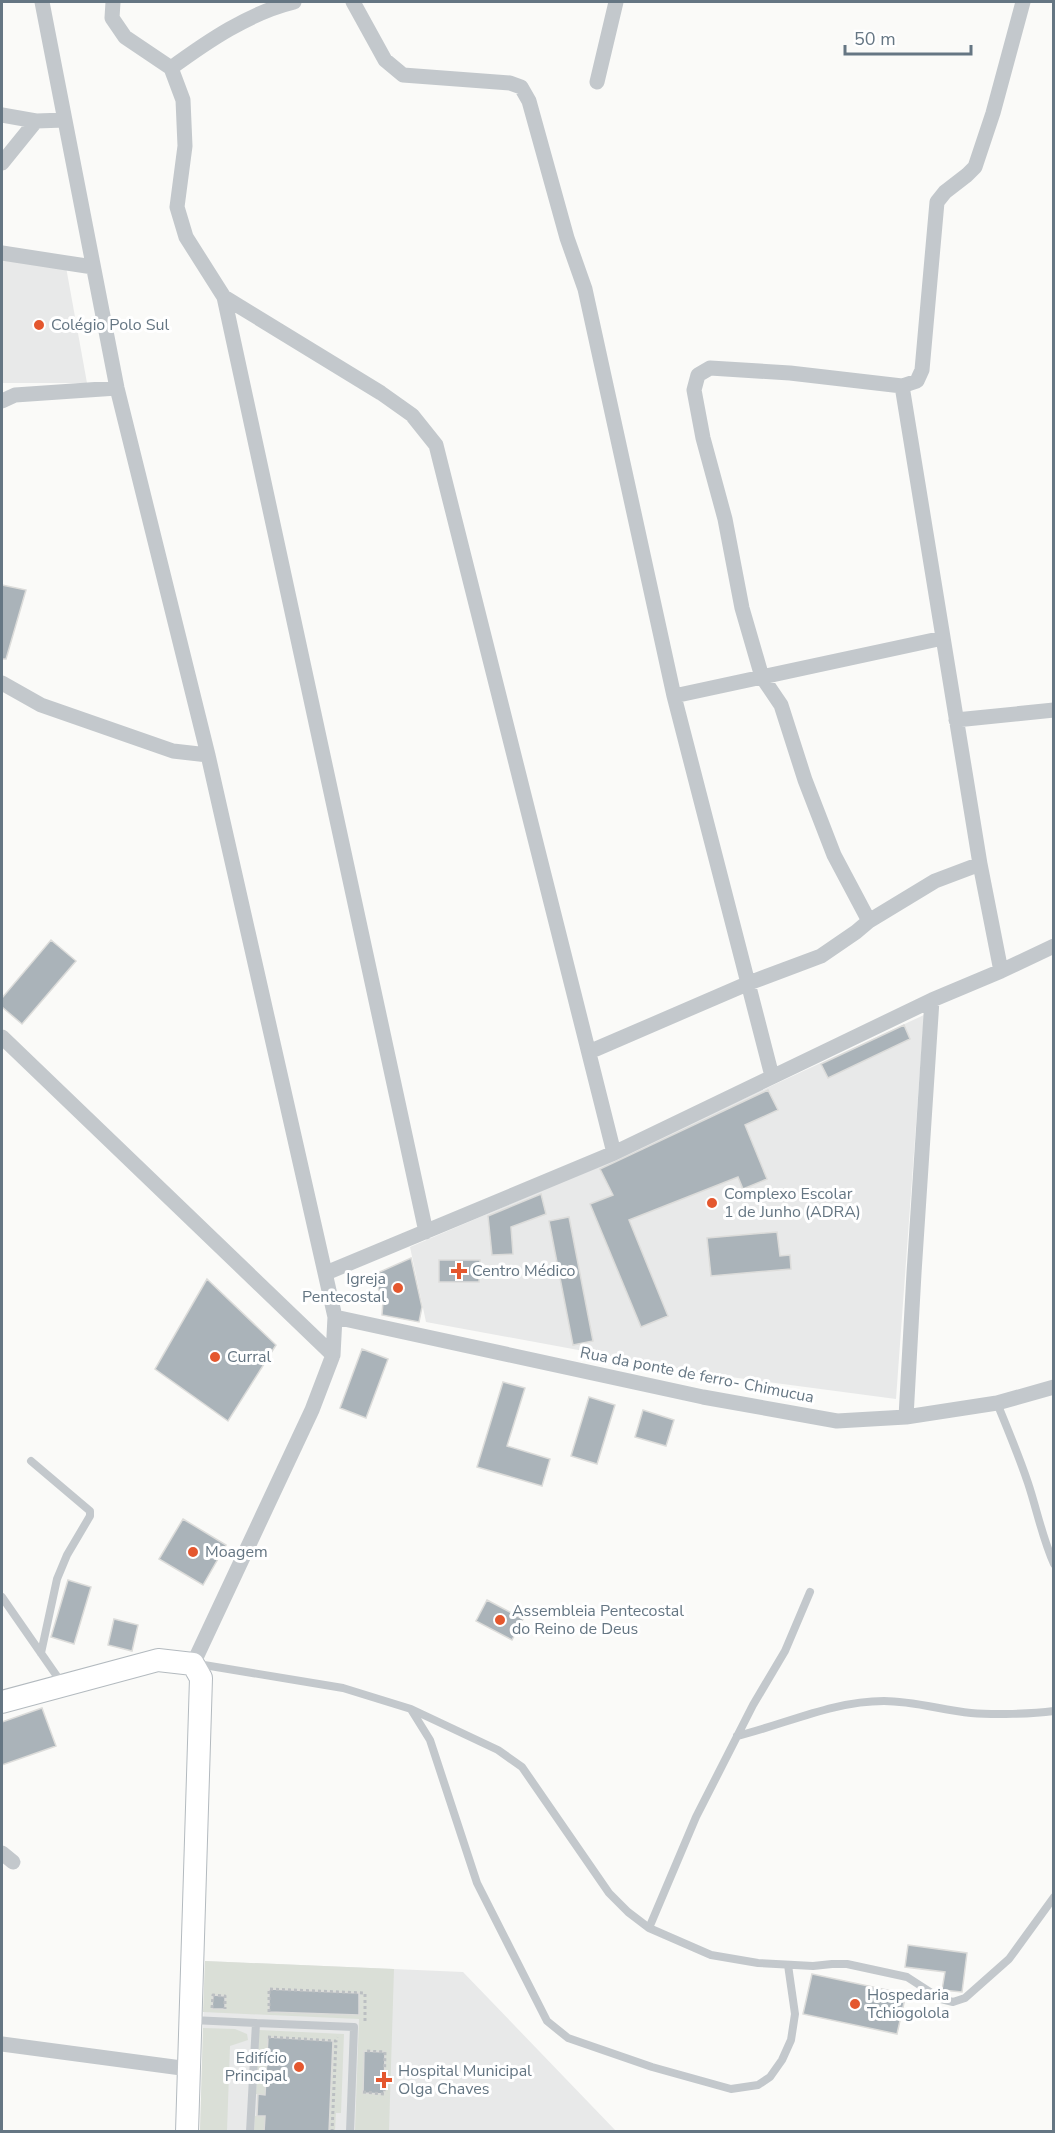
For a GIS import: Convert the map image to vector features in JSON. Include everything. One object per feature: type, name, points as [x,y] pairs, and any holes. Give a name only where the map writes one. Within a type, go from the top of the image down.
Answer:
[{"type":"main road","points":[[2,1702],[158,1660],[193,1664],[201,1678],[187,2132]]},
{"type":"street","points":[[42,2],[117,387],[208,755],[335,1317],[333,1355],[312,1410],[193,1664]]},
{"type":"street","points":[[113,2],[112,18],[125,37],[171,68],[183,100],[185,146],[177,207],[186,237],[224,297],[426,1232]]},
{"type":"street","points":[[171,68],[212,39],[272,7],[294,2]]},
{"type":"street","points":[[353,2],[385,60],[403,75],[510,83],[521,87],[529,101],[567,238],[585,290],[674,696],[772,1076]]},
{"type":"street","points":[[597,82],[616,2]]},
{"type":"street","points":[[869,921],[834,855],[805,780],[781,705],[762,676],[742,608],[725,519],[703,438],[694,390],[698,375],[710,368],[790,373],[902,386],[917,381],[922,370],[937,202],[945,192],[975,167],[993,113],[1023,2]]},
{"type":"street","points":[[2,115],[36,121],[65,120]]},
{"type":"street","points":[[2,163],[36,121]]},
{"type":"street","points":[[2,253],[93,267]]},
{"type":"street","points":[[224,297],[404,409],[436,445],[614,1153]]},
{"type":"street","points":[[902,386],[980,864],[1001,971]]},
{"type":"street","points":[[2,400],[15,396],[117,387]]},
{"type":"street","points":[[674,696],[943,638]]},
{"type":"street","points":[[2,683],[41,705],[172,751],[208,755]]},
{"type":"street","points":[[956,720],[1053,710]]},
{"type":"street","points":[[589,1052],[749,983],[821,956],[869,921],[935,881],[980,864]]},
{"type":"street","points":[[326,1273],[614,1153],[932,1000],[1053,946]]},
{"type":"street","points":[[906,1417],[932,1000]]},
{"type":"street","points":[[2,1037],[333,1355]]},
{"type":"street","name":"Rua da ponte de ferro- Chimucua","points":[[335,1317],[703,1396],[837,1421],[906,1417],[997,1403],[1053,1387]]},
{"type":"street","points":[[2,2044],[189,2069]]},
{"type":"lane","points":[[997,1403],[1022,1465],[1053,1564]]},
{"type":"lane","points":[[31,1461],[90,1511],[90,1516],[67,1555],[57,1580],[41,1653]]},
{"type":"lane","points":[[650,1928],[696,1817],[753,1705],[785,1651],[810,1592]]},
{"type":"lane","points":[[2,1597],[63,1685]]},
{"type":"lane","points":[[193,1664],[343,1688],[411,1709],[498,1750],[522,1767],[609,1893],[628,1912],[650,1928],[711,1955],[788,1965],[847,1964],[907,1977],[941,1999],[953,2002],[965,1998],[1010,1959],[1053,1897]]},
{"type":"lane","points":[[737,1736],[850,1703],[887,1701],[971,1713],[1053,1711]]},
{"type":"lane","points":[[411,1709],[430,1740],[477,1883],[547,2021],[568,2038],[652,2067],[731,2089],[758,2085],[770,2077],[782,2060],[791,2040],[795,2014],[788,1965]]},
{"type":"lane","points":[[191,2016],[255,2023],[354,2027],[350,2132]]},
{"type":"lane","points":[[250,2132],[255,2023]]},
{"type":"path","points":[[191,2016],[212,2013],[213,1995],[225,1996],[224,2013]]},
{"type":"path","points":[[332,2132],[336,2041]]},
{"type":"shaded area","name":"Colégio Polo Sul","points":[[2,256],[66,267],[87,383],[2,383]]},
{"type":"shaded area","name":"Complexo Escolar 1 de Junho (ADRA)","points":[[924,1015],[896,1399],[708,1374],[426,1322],[410,1247],[599,1166]]},
{"type":"shaded area","name":"Hospital Municipal Olga Chaves","points":[[205,1961],[463,1972],[616,2131],[200,2132]]},
{"type":"shaded area","points":[[205,1961],[394,1969],[389,2131],[355,2131],[359,2019],[203,2012]],"holes":[[[269,1990],[359,1993],[359,2015],[269,2012]],[[213,1995],[225,1996],[225,2009],[212,2009]]]},
{"type":"shaded area","points":[[203,2028],[235,2029],[247,2034],[248,2040],[230,2046],[227,2131],[200,2131]]},
{"type":"shaded area","points":[[259,2030],[344,2034],[341,2113],[336,2113],[335,2131],[329,2131],[332,2041],[268,2038],[265,2095],[256,2094]]},
{"type":"shaded area","points":[[255,2116],[265,2116],[264,2131],[254,2132]]},
{"type":"building","points":[[2,585],[26,590],[6,659],[2,659]]},
{"type":"building","points":[[51,940],[76,961],[22,1024],[2,1007],[2,998]]},
{"type":"building","points":[[904,1025],[910,1039],[828,1078],[821,1064]]},
{"type":"building","points":[[768,1090],[778,1110],[745,1125],[767,1179],[743,1189],[738,1177],[629,1220],[668,1316],[641,1327],[590,1204],[613,1195],[600,1169]]},
{"type":"building","points":[[541,1194],[546,1214],[511,1227],[513,1254],[492,1255],[488,1216]]},
{"type":"building","points":[[569,1217],[593,1341],[573,1345],[549,1221]]},
{"type":"building","points":[[777,1232],[780,1256],[790,1255],[791,1269],[711,1276],[707,1238]]},
{"type":"building","name":"Igreja Pentecostal","points":[[411,1258],[422,1307],[419,1322],[382,1315],[383,1301],[373,1275]]},
{"type":"building","name":"Centro Médico","points":[[439,1260],[480,1260],[479,1282],[439,1282]]},
{"type":"building","name":"Curral","points":[[207,1279],[276,1345],[228,1421],[155,1369]]},
{"type":"building","points":[[362,1349],[388,1359],[366,1418],[340,1408]]},
{"type":"building","points":[[503,1382],[525,1388],[507,1446],[550,1459],[542,1486],[477,1467]]},
{"type":"building","points":[[589,1397],[615,1405],[597,1464],[571,1456]]},
{"type":"building","points":[[643,1410],[674,1420],[666,1446],[635,1437]]},
{"type":"building","name":"Moagem","points":[[183,1519],[226,1545],[203,1585],[159,1559]]},
{"type":"building","points":[[68,1580],[91,1587],[74,1644],[51,1637]]},
{"type":"building","name":"Assembleia Pentecostal do Reino de Deus","points":[[487,1600],[523,1619],[512,1640],[476,1621]]},
{"type":"building","points":[[114,1619],[138,1625],[132,1651],[108,1645]]},
{"type":"building","points":[[42,1708],[56,1746],[2,1765],[2,1722]]},
{"type":"building","points":[[908,1945],[967,1953],[962,1992],[942,1990],[945,1972],[905,1967]]},
{"type":"building","name":"Hospedaria Tchiogolola","points":[[812,1974],[906,1994],[897,2034],[803,2014]]},
{"type":"building","points":[[269,1989],[359,1993],[359,2015],[269,2012]]},
{"type":"building","points":[[213,1995],[225,1996],[225,2009],[212,2009]]},
{"type":"building","name":"Edifício Principal","points":[[268,2037],[333,2041],[329,2132],[264,2132],[265,2116],[257,2116],[258,2094],[265,2095]]},
{"type":"building","points":[[364,2051],[385,2052],[384,2094],[363,2093]]},
{"type":"place","name":"Colégio Polo Sul","points":[[39,325]]},
{"type":"place","name":"Complexo Escolar 1 de Junho (ADRA)","points":[[712,1203]]},
{"type":"place","name":"Centro Médico","points":[[459,1271]]},
{"type":"place","name":"Igreja Pentecostal","points":[[398,1288]]},
{"type":"place","name":"Curral","points":[[215,1357]]},
{"type":"place","name":"Moagem","points":[[193,1552]]},
{"type":"place","name":"Assembleia Pentecostal do Reino de Deus","points":[[500,1620]]},
{"type":"place","name":"Hospedaria Tchiogolola","points":[[855,2004]]},
{"type":"place","name":"Edifício Principal","points":[[299,2067]]},
{"type":"place","name":"Hospital Municipal Olga Chaves","points":[[384,2080]]}]
